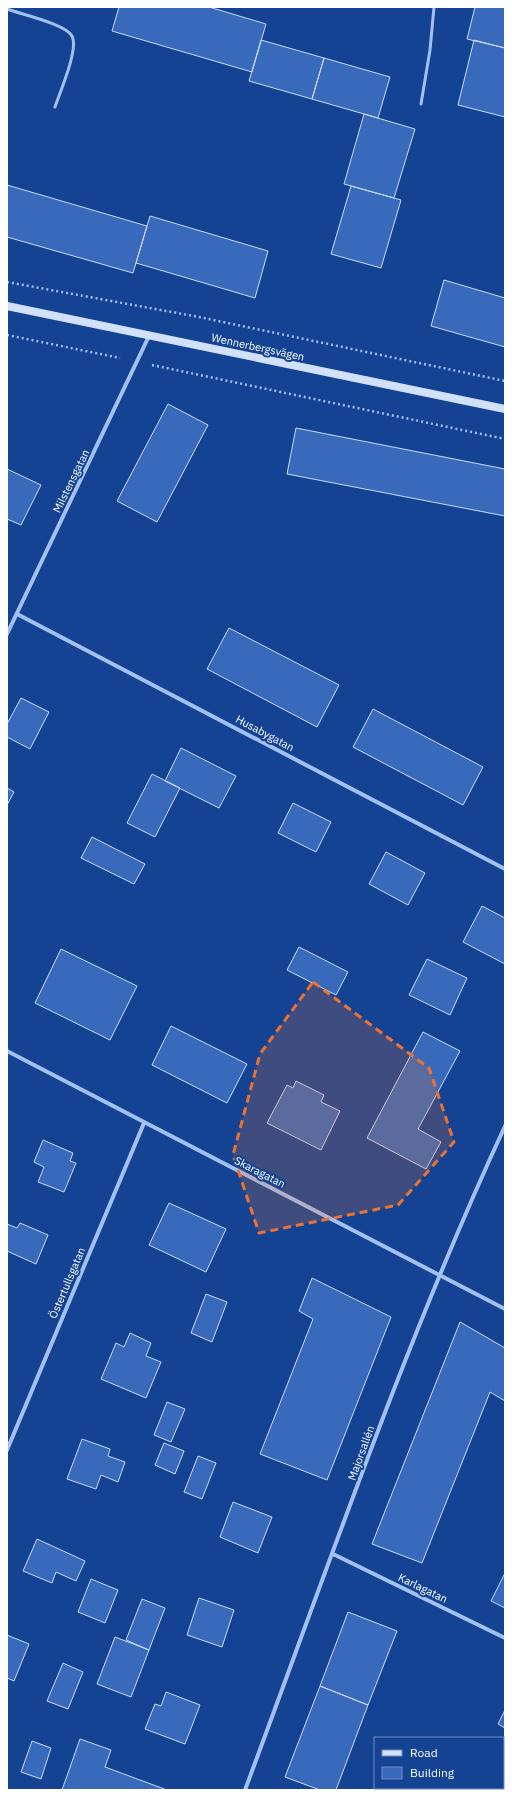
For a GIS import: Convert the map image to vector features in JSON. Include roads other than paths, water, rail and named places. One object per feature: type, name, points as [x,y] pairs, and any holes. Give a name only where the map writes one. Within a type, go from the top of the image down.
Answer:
[{"type":"main road","name":"Wennerbergsvägen","points":[[7,306],[505,409]]},
{"type":"street","name":"Milstensgatan","points":[[7,634],[138,362],[149,336]]},
{"type":"street","name":"Husabygatan","points":[[17,614],[505,869]]},
{"type":"street","name":"Skaragatan","points":[[7,1051],[505,1309]]},
{"type":"street","name":"Östertullsgatan","points":[[7,1450],[144,1123]]},
{"type":"street","name":"Majorsallén","points":[[245,1790],[380,1427],[439,1274],[505,1126]]},
{"type":"street","name":"Karlagatan","points":[[333,1554],[505,1638]]},
{"type":"lane","points":[[421,104],[430,50],[434,7]]},
{"type":"lane","points":[[7,9],[64,28],[72,35],[75,47],[54,107]]}]
